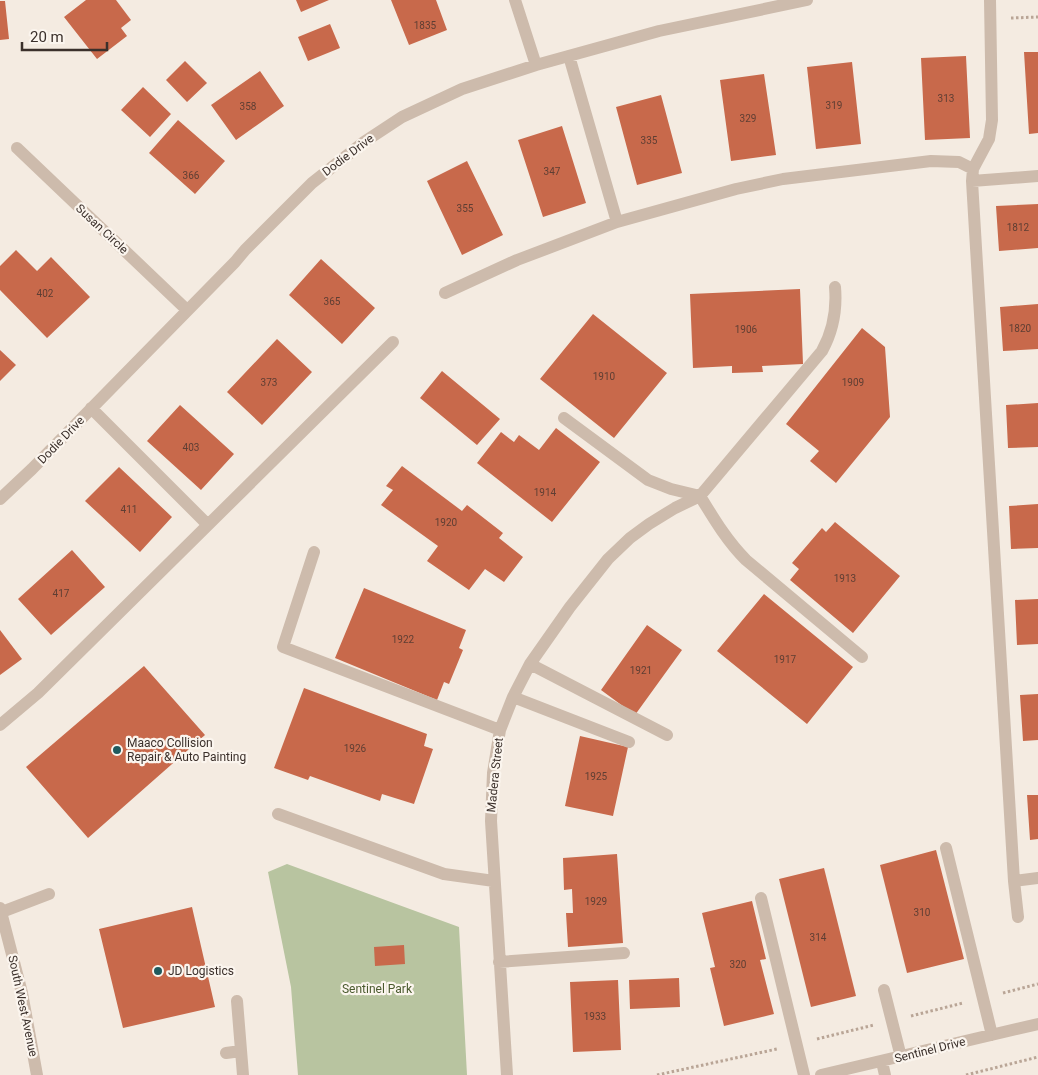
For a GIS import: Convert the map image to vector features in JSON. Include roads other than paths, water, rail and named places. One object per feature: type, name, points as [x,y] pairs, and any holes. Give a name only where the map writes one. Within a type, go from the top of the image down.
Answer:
[{"type":"street","points":[[515,0],[536,65]]},
{"type":"street","name":"Dodie Drive","points":[[0,499],[32,469],[312,183],[364,142],[402,117],[462,89],[536,65],[659,31],[807,0]]},
{"type":"street","points":[[990,0],[992,120],[989,139],[978,156],[973,175],[1014,881],[1018,917]]},
{"type":"street","points":[[569,56],[617,222]]},
{"type":"street","name":"Susan Circle","points":[[16,148],[187,310]]},
{"type":"street","points":[[445,292],[517,260],[617,222],[783,178],[931,161],[959,162],[973,175],[1038,176]]},
{"type":"street","points":[[700,496],[822,351],[830,337],[834,319],[835,288]]},
{"type":"street","points":[[0,725],[38,693],[392,342]]},
{"type":"street","points":[[91,408],[208,525]]},
{"type":"street","points":[[564,418],[648,480],[671,489],[700,496],[719,529],[746,560],[862,657]]},
{"type":"street","name":"Madera Street","points":[[507,1075],[491,812],[493,772],[500,730],[513,697],[530,664],[570,607],[608,559],[630,538],[649,524],[675,508],[700,496]]},
{"type":"street","points":[[314,552],[283,647],[500,730]]},
{"type":"street","points":[[530,664],[667,735]]},
{"type":"street","points":[[513,697],[629,742]]},
{"type":"street","points":[[278,814],[444,874],[494,881]]},
{"type":"street","points":[[946,848],[992,1035]]},
{"type":"street","points":[[1014,881],[1038,878]]},
{"type":"street","points":[[1,910],[49,894]]},
{"type":"street","points":[[761,898],[804,1075]]},
{"type":"street","name":"South West Avenue","points":[[1,910],[22,993],[37,1075]]},
{"type":"street","points":[[499,962],[624,953]]},
{"type":"street","points":[[884,990],[902,1057]]},
{"type":"street","points":[[237,1001],[243,1075]]},
{"type":"street","name":"Sentinel Drive","points":[[821,1075],[1038,1024]]},
{"type":"street","points":[[226,1053],[241,1051]]},
{"type":"street","points":[[882,1062],[885,1075]]},
{"type":"place","name":"Maaco Collision Repair & Auto Painting","points":[[117,750]]},
{"type":"place","name":"JD Logistics","points":[[158,971]]},
{"type":"park label","name":"Sentinel Park","points":[[377,989]]}]
